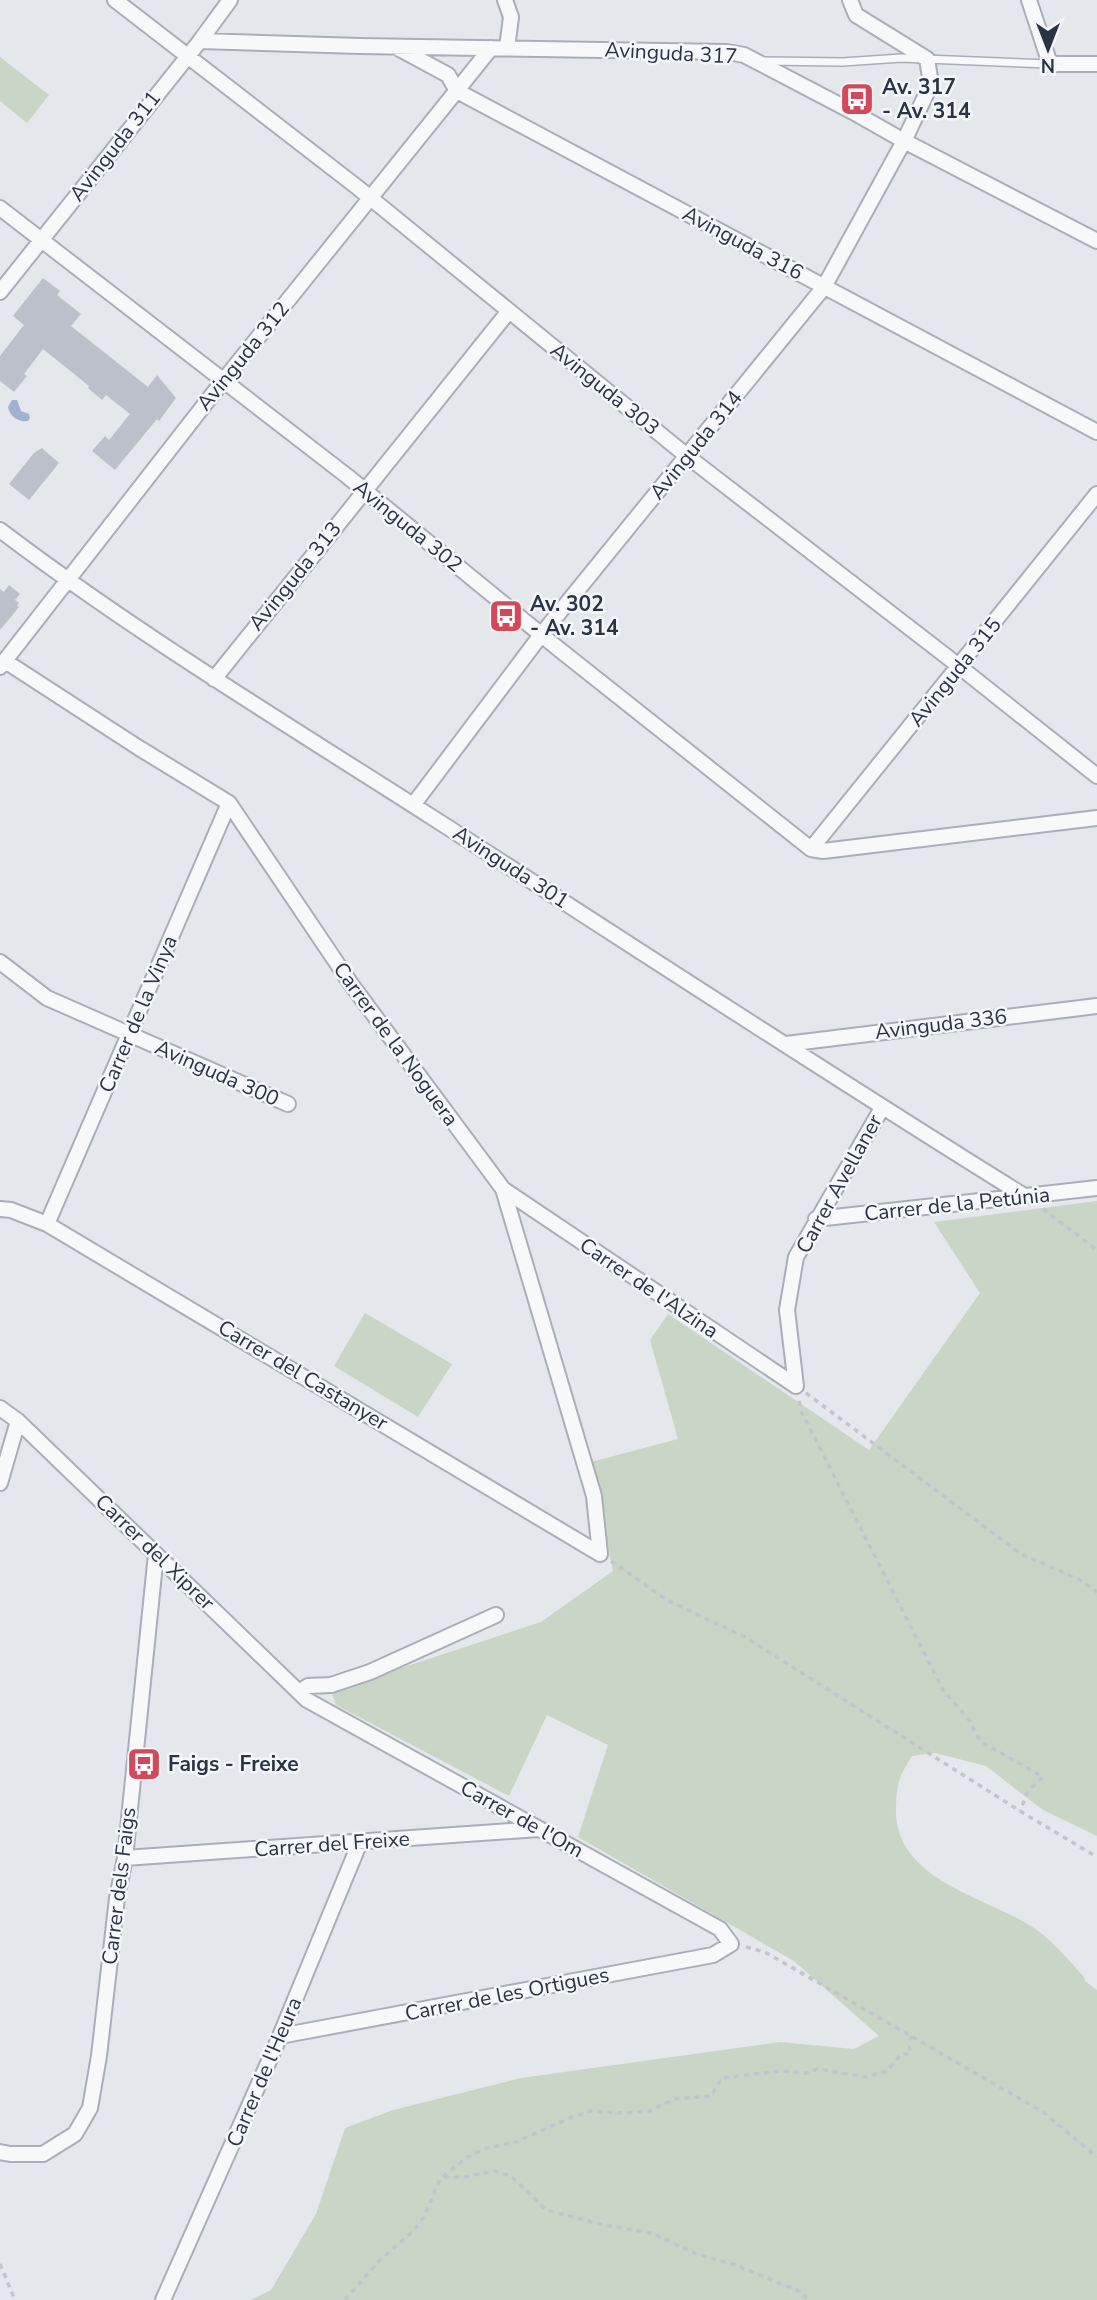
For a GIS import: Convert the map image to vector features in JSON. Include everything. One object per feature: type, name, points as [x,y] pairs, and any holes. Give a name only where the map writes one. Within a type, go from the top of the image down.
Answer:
[{"type":"street","name":"Avinguda 303","points":[[115,0],[371,198],[687,456],[1097,776]]},
{"type":"street","name":"Avinguda 311","points":[[0,292],[230,0]]},
{"type":"street","points":[[505,0],[512,17],[507,48]]},
{"type":"street","points":[[850,0],[856,15],[927,59]]},
{"type":"street","points":[[1029,0],[1050,64],[1097,64]]},
{"type":"street","name":"Avinguda 317","points":[[200,41],[727,52],[744,55],[1097,241]]},
{"type":"street","name":"Avinguda 316","points":[[397,47],[448,75],[457,91],[1097,432]]},
{"type":"street","name":"Avinguda 312","points":[[3,664],[223,381],[491,48]]},
{"type":"street","name":"Avinguda 314","points":[[413,805],[541,635],[824,286],[904,141],[930,84],[927,59]]},
{"type":"street","name":"Avinguda 302","points":[[0,208],[365,491],[541,635],[811,849]]},
{"type":"street","name":"Avinguda 313","points":[[214,679],[509,311]]},
{"type":"street","name":"Avinguda 315","points":[[811,849],[1097,495]]},
{"type":"street","name":"Avinguda 301","points":[[0,530],[67,581],[214,679],[882,1108],[1026,1197]]},
{"type":"street","name":"Carrer de la Noguera","points":[[3,664],[229,803],[351,984],[502,1189],[594,1496],[600,1554]]},
{"type":"street","name":"Carrer de la Vinya","points":[[47,1224],[229,803]]},
{"type":"street","points":[[811,849],[823,851],[1097,818]]},
{"type":"street","name":"Avinguda 300","points":[[0,962],[47,998],[288,1104]]},
{"type":"street","name":"Avinguda 336","points":[[786,1044],[1097,1006]]},
{"type":"street","name":"Carrer Avellaner","points":[[796,1386],[787,1310],[796,1257],[882,1108]]},
{"type":"street","name":"Carrer de la Petúnia","points":[[816,1219],[1097,1188]]},
{"type":"street","name":"Carrer de l'Alzina","points":[[502,1189],[796,1386]]},
{"type":"street","name":"Carrer del Castanyer","points":[[0,1209],[11,1210],[47,1224],[600,1554]]},
{"type":"street","name":"Carrer del Xiprer","points":[[0,1408],[19,1421],[303,1696]]},
{"type":"street","points":[[0,1483],[19,1421]]},
{"type":"street","name":"Carrer dels Faigs","points":[[0,2152],[43,2154],[75,2134],[90,2108],[99,2056],[117,1898],[125,1858],[156,1554]]},
{"type":"street","points":[[303,1696],[308,1686],[331,1685],[370,1672],[496,1615]]},
{"type":"street","name":"Carrer de l'Om","points":[[303,1696],[720,1928],[731,1944]]},
{"type":"street","name":"Carrer del Freixe","points":[[125,1858],[539,1829]]},
{"type":"street","name":"Carrer de l'Heura","points":[[163,2300],[280,2036],[360,1842]]},
{"type":"street","name":"Carrer de les Ortigues","points":[[280,2036],[712,1955],[731,1944]]},
{"type":"lane","points":[[757,61],[927,59],[1050,64]]},
{"type":"path","points":[[1026,1197],[1097,1250]]},
{"type":"path","points":[[796,1386],[1021,1554],[1080,1580],[1097,1592]]},
{"type":"path","points":[[796,1386],[802,1413],[943,1690],[969,1720],[980,1741],[1043,1777],[1028,1791],[1020,1811]]},
{"type":"path","points":[[600,1554],[667,1600],[745,1637],[1097,1857]]},
{"type":"path","points":[[731,1944],[765,1952],[1043,2112],[1097,2157]]},
{"type":"path","points":[[345,2300],[378,2262],[414,2230],[424,2217],[440,2179],[467,2157],[487,2148],[516,2142],[572,2116],[591,2111],[650,2111],[675,2099],[711,2096],[722,2078],[779,2071],[806,2073],[818,2069],[865,2077],[887,2071],[901,2054],[910,2054],[909,2042],[912,2036]]},
{"type":"path","points":[[440,2179],[494,2171],[511,2176],[546,2210],[604,2225],[651,2233],[697,2254],[734,2265],[799,2291],[808,2300]]},
{"type":"path","points":[[0,2264],[15,2300]]},
{"type":"green space","points":[[0,57],[49,95],[27,123],[0,101]]},
{"type":"green space","points":[[1097,1201],[1097,1836],[1043,1810],[986,1766],[935,1753],[912,1756],[900,1780],[896,1806],[899,1830],[908,1850],[923,1867],[962,1892],[1034,1928],[1057,1947],[1085,1981],[1097,1990],[1097,2300],[251,2300],[271,2290],[316,2214],[345,2128],[393,2110],[521,2078],[780,2042],[854,2049],[879,2036],[794,1961],[578,1837],[608,1745],[547,1715],[509,1796],[336,1705],[331,1691],[541,1622],[613,1571],[591,1462],[678,1439],[650,1340],[668,1314],[869,1450],[980,1293],[934,1222]]},
{"type":"green space","points":[[365,1313],[452,1364],[418,1417],[334,1366]]},
{"type":"water","points":[[12,400],[17,400],[21,411],[29,414],[28,421],[18,420],[11,414],[8,407]]},
{"type":"building","points":[[43,278],[60,291],[57,295],[81,314],[71,326],[148,387],[157,375],[176,398],[115,470],[92,451],[105,436],[109,440],[130,414],[106,395],[102,400],[43,349],[14,392],[0,381],[0,356],[24,325],[13,316]]},
{"type":"building","points":[[42,448],[59,463],[29,500],[9,484],[34,453]]},
{"type":"building","points":[[9,585],[20,594],[15,600],[19,607],[0,630],[0,589],[4,592]]},
{"type":"place","name":"Av. 317 - Av. 314","points":[[857,99]]},
{"type":"place","name":"Av. 302 - Av. 314","points":[[506,616]]},
{"type":"place","name":"Faigs - Freixe","points":[[144,1764]]}]
